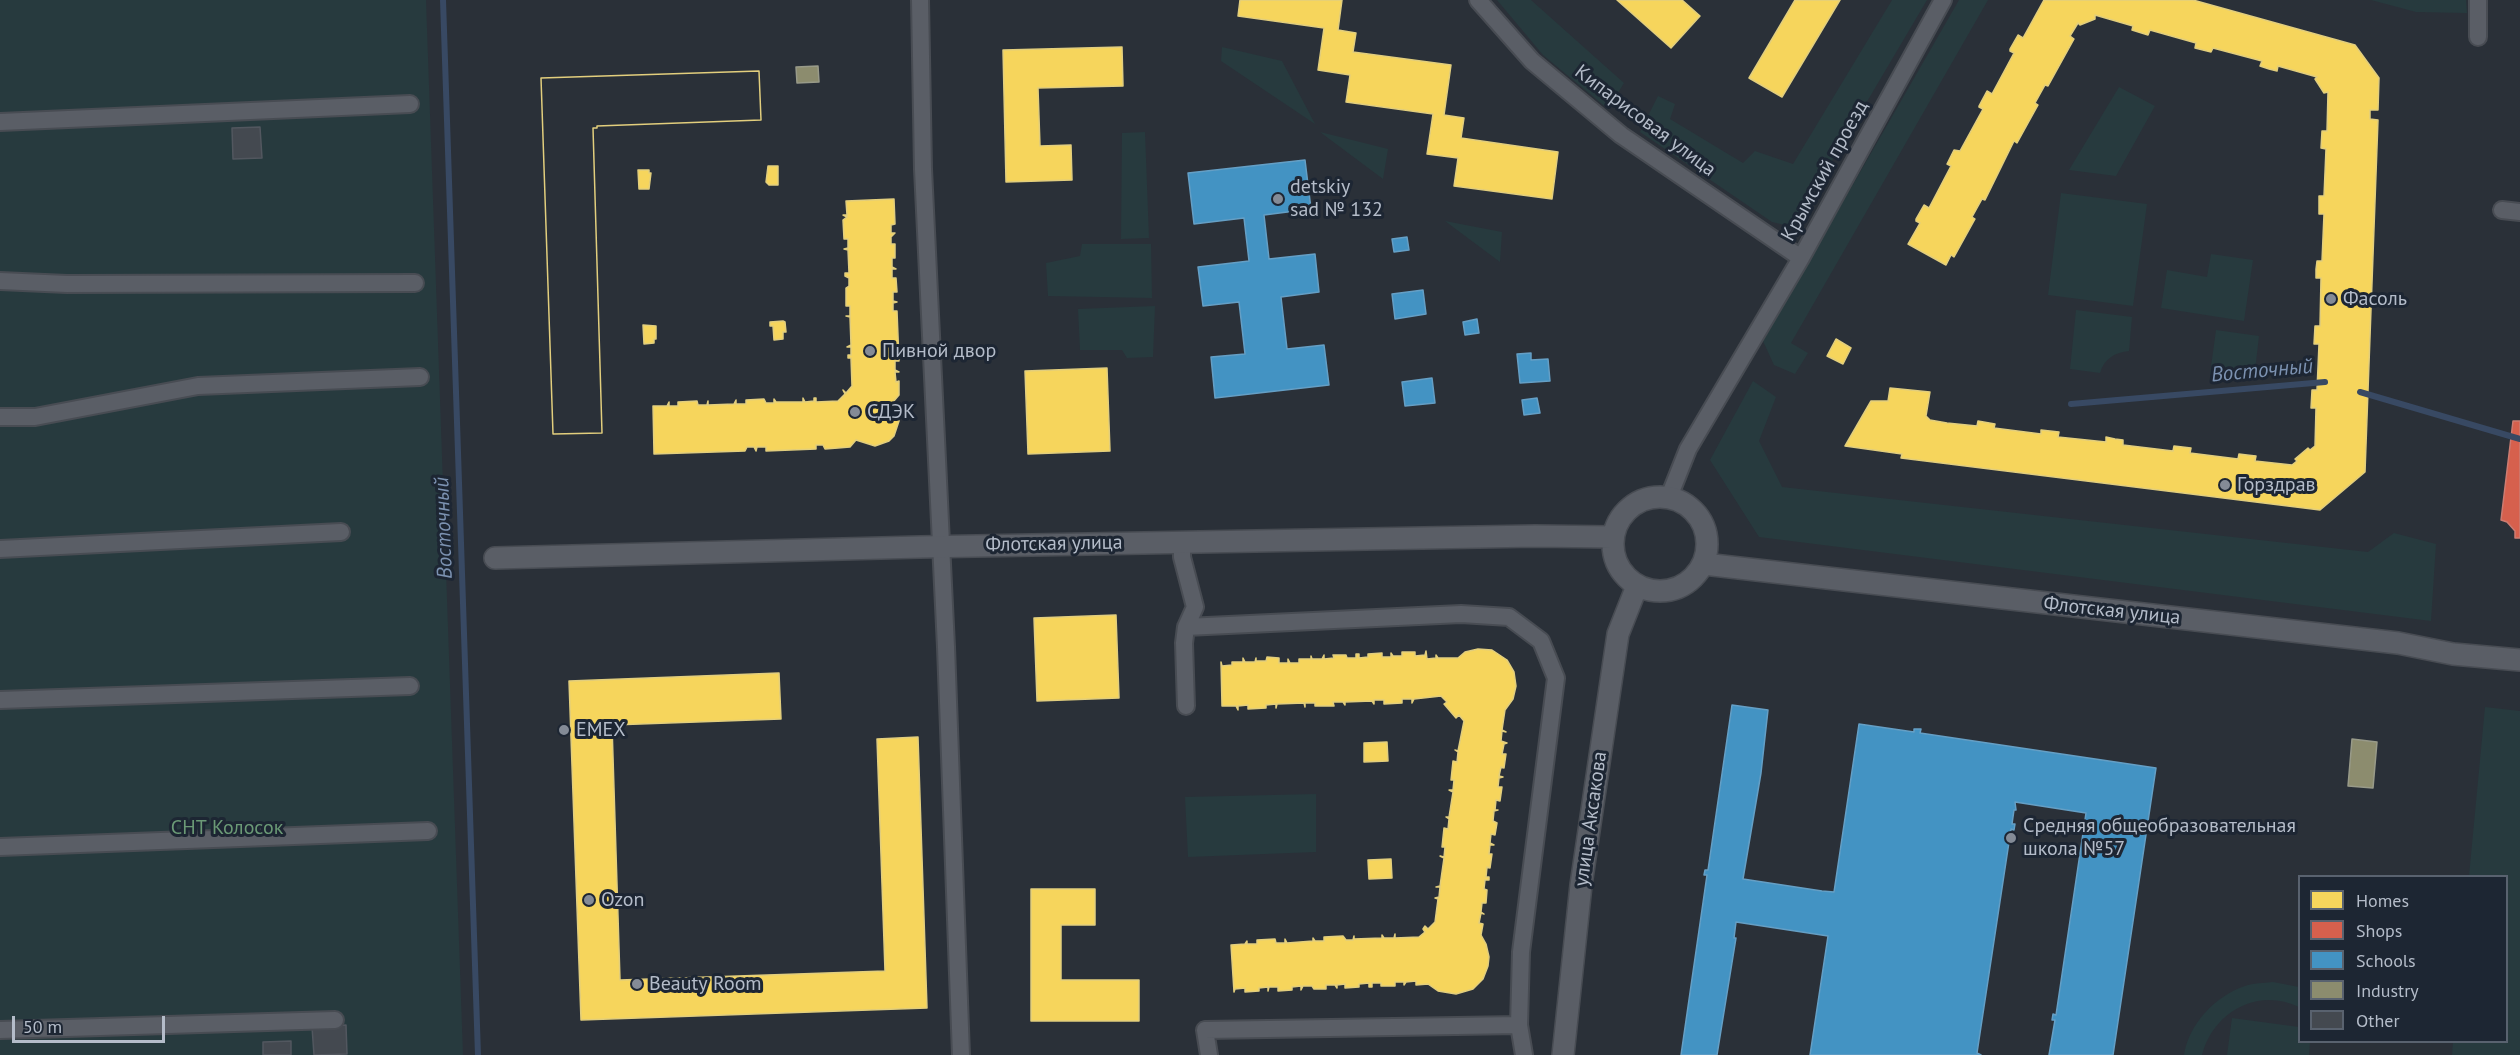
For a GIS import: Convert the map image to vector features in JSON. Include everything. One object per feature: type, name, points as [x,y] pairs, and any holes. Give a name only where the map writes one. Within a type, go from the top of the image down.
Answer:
[{"type":"street","points":[[920,0],[923,169],[961,1055]]},
{"type":"street","name":"Кипарисовая улица","points":[[1478,0],[1532,61],[1621,135],[1802,258]]},
{"type":"street","name":"Крымский проезд","points":[[1669,497],[1688,448],[1802,258],[1942,0]]},
{"type":"street","points":[[2478,0],[2478,37]]},
{"type":"street","points":[[0,122],[410,104]]},
{"type":"street","points":[[2502,210],[2520,212]]},
{"type":"street","points":[[0,281],[67,284],[416,283]]},
{"type":"street","points":[[0,417],[35,417],[198,386],[420,377]]},
{"type":"street","points":[[1669,497],[1688,506],[1703,522],[1707,536],[1707,550],[1704,564],[1695,577],[1682,587],[1667,592],[1652,591],[1636,586],[1625,577],[1617,565],[1612,537],[1620,519],[1629,508],[1641,500],[1669,497]]},
{"type":"street","points":[[0,549],[341,532]]},
{"type":"street","name":"Флотская улица","points":[[495,558],[940,546],[1535,536],[1612,537]]},
{"type":"street","points":[[1182,542],[1182,557],[1195,607],[1186,627],[1184,642],[1186,705]]},
{"type":"street","name":"Флотская улица","points":[[1704,564],[2398,643],[2453,654],[2520,660]]},
{"type":"street","name":"улица Аксакова","points":[[1563,1055],[1581,885],[1618,634],[1636,586]]},
{"type":"street","points":[[1186,627],[1461,614],[1509,617],[1541,641],[1556,678],[1521,952],[1519,1025],[1524,1055]]},
{"type":"street","points":[[0,700],[410,686]]},
{"type":"street","points":[[0,847],[428,831]]},
{"type":"street","points":[[0,1030],[335,1020]]},
{"type":"street","points":[[1209,1055],[1205,1030],[1519,1025]]},
{"type":"green space","name":"СНТ Колосок","points":[[0,0],[426,0],[463,1055],[0,1055]]},
{"type":"green space","points":[[1497,0],[1531,0],[1624,83],[1608,109],[1543,55]]},
{"type":"green space","points":[[1892,0],[1927,0],[1793,227],[1772,222],[1640,132],[1658,96],[1675,104],[1670,119],[1743,163],[1755,151],[1793,164]]},
{"type":"green space","points":[[1959,0],[1988,0],[1791,343],[1808,353],[1795,374],[1774,365],[1763,341]]},
{"type":"green space","points":[[2371,0],[2466,0],[2467,13],[2416,12]]},
{"type":"green space","points":[[1222,47],[1282,61],[1315,124],[1221,61]]},
{"type":"green space","points":[[2119,87],[2155,106],[2116,176],[2069,170]]},
{"type":"green space","points":[[1145,132],[1149,238],[1121,239],[1122,133]]},
{"type":"green space","points":[[1320,132],[1388,149],[1383,179]]},
{"type":"green space","points":[[2061,193],[2147,204],[2133,306],[2048,295]]},
{"type":"green space","points":[[1445,221],[1502,232],[1500,262]]},
{"type":"green space","points":[[1082,244],[1151,244],[1152,298],[1048,296],[1046,263],[1080,256]]},
{"type":"green space","points":[[2211,254],[2253,260],[2244,321],[2161,308],[2167,270],[2207,277]]},
{"type":"green space","points":[[1155,306],[1153,357],[1127,358],[1122,350],[1080,350],[1078,309]]},
{"type":"green space","points":[[2076,310],[2132,317],[2129,351],[2111,357],[2104,364],[2100,373],[2070,369]]},
{"type":"green space","points":[[2216,330],[2259,336],[2254,380],[2210,374]]},
{"type":"green space","points":[[1753,381],[1776,397],[1759,441],[1782,487],[2368,552],[2394,533],[2436,544],[2431,621],[1759,537],[1710,460]]},
{"type":"green space","points":[[2485,707],[2520,711],[2520,1055],[2452,1055],[2453,1043],[2508,1043],[2508,875],[2469,875]]},
{"type":"green space","points":[[1316,794],[1316,852],[1188,857],[1185,797]]},
{"type":"green space","points":[[2273,982],[2298,987],[2298,1007],[2268,1000],[2239,1007],[2216,1027],[2202,1055],[2184,1055],[2191,1033],[2214,1004],[2234,991],[2255,984]]},
{"type":"green space","points":[[2232,1018],[2298,1027],[2298,1043],[2310,1043],[2309,1055],[2227,1055]]},
{"type":"building: Homes","points":[[1240,0],[1342,0],[1338,30],[1356,33],[1353,52],[1451,65],[1444,115],[1464,118],[1461,138],[1558,152],[1552,199],[1454,186],[1458,158],[1427,154],[1433,114],[1346,102],[1350,75],[1318,70],[1324,28],[1238,16]]},
{"type":"building: Homes","points":[[1617,0],[1682,0],[1700,16],[1671,48]]},
{"type":"building: Homes","points":[[1795,0],[1840,0],[1782,97],[1749,78]]},
{"type":"building: Homes","points":[[2044,0],[2193,0],[2355,45],[2379,78],[2378,110],[2370,110],[2370,119],[2378,120],[2365,472],[2320,510],[1901,458],[1902,454],[1845,446],[1871,401],[1888,401],[1890,388],[1930,392],[1926,416],[1930,420],[1947,423],[1977,426],[1978,421],[1995,424],[1994,428],[2041,434],[2041,430],[2059,432],[2058,437],[2106,442],[2106,437],[2123,440],[2123,445],[2173,451],[2174,446],[2191,448],[2190,453],[2238,459],[2239,454],[2256,456],[2255,461],[2292,465],[2297,461],[2295,459],[2308,448],[2310,450],[2315,446],[2316,408],[2311,408],[2312,390],[2317,390],[2319,344],[2314,344],[2315,326],[2320,326],[2321,278],[2316,278],[2316,269],[2317,261],[2322,261],[2324,214],[2319,214],[2319,196],[2324,196],[2326,149],[2321,148],[2322,131],[2327,131],[2328,92],[2324,93],[2315,79],[2317,77],[2278,66],[2277,71],[2269,69],[2260,66],[2262,61],[2213,48],[2211,52],[2195,48],[2196,43],[2150,30],[2148,35],[2132,30],[2133,26],[2095,15],[2095,19],[2080,25],[2078,23],[2070,36],[2074,39],[2048,86],[2045,85],[2035,103],[2038,105],[2017,143],[2014,141],[1985,200],[1982,199],[1972,217],[1975,219],[1954,257],[1951,255],[1946,265],[1908,244],[1920,223],[1916,219],[1924,205],[1929,208],[1951,166],[1947,164],[1954,150],[1960,151],[1983,109],[1979,106],[1987,91],[1992,94],[2014,53],[2010,49],[2018,35],[2023,38]]},
{"type":"building: Homes","points":[[1122,47],[1123,86],[1038,88],[1040,146],[1071,145],[1072,180],[1006,182],[1003,50]]},
{"type":"building: Homes","points":[[759,71],[761,120],[597,126],[593,128],[602,433],[553,434],[541,78]]},
{"type":"building: Homes","points":[[759,71],[761,120],[597,126],[593,128],[602,433],[553,434],[541,78]]},
{"type":"building: Homes","points":[[768,166],[778,166],[778,185],[769,185],[766,182]]},
{"type":"building: Homes","points":[[638,170],[649,170],[651,173],[649,189],[639,189]]},
{"type":"building: Homes","points":[[894,199],[895,224],[891,225],[891,233],[895,233],[891,237],[891,244],[895,244],[895,258],[892,258],[892,267],[896,269],[892,269],[892,278],[896,278],[897,292],[893,292],[893,301],[897,302],[893,303],[893,311],[897,311],[899,361],[895,361],[895,370],[899,372],[895,372],[896,382],[899,381],[899,395],[893,402],[899,421],[894,436],[889,441],[875,446],[856,440],[850,447],[825,449],[823,445],[816,445],[816,449],[766,451],[766,447],[757,447],[756,451],[754,447],[747,447],[745,451],[654,454],[653,406],[667,406],[669,402],[669,406],[678,406],[678,402],[697,401],[698,405],[707,405],[708,401],[708,405],[734,404],[736,400],[736,404],[746,404],[746,400],[764,399],[766,403],[774,403],[774,399],[776,402],[803,402],[803,398],[805,402],[814,401],[814,398],[816,402],[838,401],[845,394],[843,390],[846,393],[852,386],[851,358],[848,358],[848,355],[851,355],[851,347],[847,347],[851,345],[850,317],[846,316],[850,316],[850,306],[846,306],[846,288],[849,286],[849,278],[845,276],[845,273],[849,273],[848,250],[844,249],[848,248],[848,239],[844,239],[843,220],[847,217],[843,215],[847,215],[846,201]]},
{"type":"building: Homes","points":[[783,321],[786,332],[783,332],[783,339],[774,340],[773,326],[770,326],[770,322]]},
{"type":"building: Homes","points":[[643,325],[656,326],[654,343],[644,344]]},
{"type":"building: Homes","points":[[1836,339],[1851,348],[1843,364],[1827,356]]},
{"type":"building: Homes","points":[[1107,368],[1110,451],[1028,454],[1025,371]]},
{"type":"building: Homes","points":[[1116,615],[1119,698],[1037,701],[1034,618]]},
{"type":"building: Homes","points":[[1478,649],[1492,650],[1507,660],[1514,672],[1516,686],[1513,699],[1505,710],[1502,730],[1506,732],[1502,731],[1501,741],[1507,743],[1504,744],[1502,754],[1506,754],[1504,768],[1501,767],[1499,776],[1503,777],[1499,778],[1498,787],[1502,787],[1500,801],[1496,800],[1495,810],[1498,810],[1494,811],[1493,821],[1497,823],[1495,835],[1491,834],[1490,843],[1494,845],[1490,845],[1489,854],[1492,854],[1486,877],[1489,877],[1489,880],[1485,880],[1484,889],[1487,890],[1486,903],[1482,903],[1481,912],[1484,914],[1481,913],[1479,923],[1483,924],[1481,935],[1489,957],[1483,979],[1473,989],[1456,994],[1438,991],[1428,984],[1416,985],[1416,981],[1406,982],[1404,985],[1404,982],[1395,982],[1395,986],[1381,986],[1381,983],[1372,983],[1372,987],[1369,987],[1369,983],[1359,984],[1359,987],[1345,988],[1345,984],[1337,985],[1337,988],[1335,985],[1326,985],[1326,989],[1303,986],[1301,990],[1301,986],[1292,987],[1292,990],[1278,991],[1278,987],[1269,987],[1268,991],[1268,987],[1259,988],[1259,991],[1245,992],[1245,988],[1235,989],[1234,992],[1231,945],[1245,944],[1247,941],[1247,944],[1257,944],[1257,940],[1275,939],[1276,943],[1285,943],[1285,939],[1287,943],[1313,941],[1313,938],[1315,941],[1324,941],[1324,937],[1343,936],[1346,940],[1353,940],[1354,936],[1354,939],[1382,938],[1382,935],[1384,938],[1394,938],[1395,934],[1395,938],[1419,937],[1425,932],[1423,929],[1425,926],[1428,929],[1435,922],[1438,899],[1435,898],[1439,897],[1440,887],[1436,887],[1440,886],[1444,858],[1440,856],[1444,857],[1445,847],[1442,847],[1444,828],[1448,829],[1449,819],[1446,817],[1449,817],[1453,792],[1449,790],[1453,790],[1454,780],[1451,780],[1453,761],[1457,762],[1458,752],[1455,750],[1458,751],[1464,721],[1459,715],[1456,718],[1444,704],[1447,702],[1441,696],[1414,699],[1412,703],[1412,699],[1402,699],[1402,703],[1384,704],[1384,700],[1374,700],[1374,704],[1372,701],[1345,702],[1345,705],[1343,702],[1333,702],[1334,706],[1315,706],[1315,703],[1305,703],[1305,707],[1304,703],[1277,704],[1276,708],[1276,704],[1266,705],[1266,708],[1248,709],[1248,705],[1238,706],[1238,710],[1236,706],[1222,706],[1221,662],[1222,666],[1232,665],[1232,662],[1243,662],[1243,658],[1245,662],[1255,662],[1256,658],[1256,661],[1266,661],[1267,657],[1279,658],[1279,663],[1288,663],[1288,659],[1290,663],[1299,663],[1299,659],[1311,659],[1311,656],[1312,659],[1322,659],[1324,655],[1324,659],[1334,658],[1333,655],[1356,658],[1356,654],[1359,654],[1359,658],[1368,657],[1368,654],[1382,653],[1382,657],[1391,657],[1391,653],[1393,656],[1402,656],[1402,652],[1415,652],[1415,656],[1425,655],[1426,651],[1427,659],[1436,658],[1436,655],[1438,658],[1458,658],[1465,652]]},
{"type":"building: Homes","points":[[779,673],[781,719],[612,725],[620,980],[885,971],[877,739],[918,737],[927,1008],[581,1020],[569,681]]},
{"type":"building: Homes","points":[[1387,742],[1388,761],[1364,762],[1364,743]]},
{"type":"building: Homes","points":[[1391,859],[1392,878],[1369,879],[1368,860]]},
{"type":"building: Homes","points":[[1031,889],[1095,889],[1095,925],[1061,925],[1061,980],[1139,980],[1139,1021],[1031,1021]]},
{"type":"building: Shops","points":[[2513,421],[2520,421],[2520,538],[2515,538],[2515,531],[2507,522],[2501,520]]},
{"type":"building: Schools","points":[[1305,160],[1311,209],[1264,215],[1269,259],[1315,254],[1319,292],[1281,297],[1287,349],[1324,345],[1329,385],[1215,398],[1211,357],[1245,354],[1239,302],[1203,306],[1198,267],[1249,261],[1244,218],[1194,224],[1188,173]]},
{"type":"building: Schools","points":[[1407,237],[1409,250],[1394,252],[1392,239]]},
{"type":"building: Schools","points":[[1423,290],[1426,314],[1395,319],[1392,294]]},
{"type":"building: Schools","points":[[1477,319],[1479,333],[1465,335],[1463,322]]},
{"type":"building: Schools","points":[[1531,353],[1531,360],[1548,359],[1550,381],[1520,383],[1517,354]]},
{"type":"building: Schools","points":[[1432,378],[1435,403],[1405,406],[1402,382]]},
{"type":"building: Schools","points":[[1537,398],[1540,413],[1524,415],[1522,400]]},
{"type":"building: Schools","points":[[1732,705],[1768,710],[1761,773],[1743,879],[1822,891],[1834,892],[1859,724],[1914,732],[1914,729],[1921,729],[1920,733],[2156,768],[2113,1055],[2049,1055],[2055,1020],[2052,1020],[2053,1014],[2056,1015],[2086,813],[2015,802],[2016,810],[2014,810],[2012,824],[2015,824],[2014,830],[2011,829],[1977,1053],[1981,1055],[1810,1055],[1828,936],[1736,922],[1734,938],[1736,938],[1717,1055],[1681,1055],[1707,875],[1704,875],[1705,870],[1708,870]]},
{"type":"building: Industry","points":[[818,66],[819,82],[797,83],[796,67]]},
{"type":"building: Industry","points":[[2352,739],[2377,742],[2373,788],[2348,786]]},
{"type":"building: Other","points":[[260,127],[262,158],[233,159],[232,128]]},
{"type":"building: Other","points":[[346,1025],[347,1054],[314,1055],[312,1027]]},
{"type":"building: Other","points":[[291,1041],[291,1055],[263,1055],[263,1042]]},
{"type":"waterway","name":"Восточный","points":[[443,0],[478,1055]]},
{"type":"waterway","name":"Восточный","points":[[2071,404],[2325,382]]},
{"type":"waterway","name":"Восточный","points":[[2360,392],[2520,439]]},
{"type":"place","name":"detskiy sad № 132","points":[[1278,199]]},
{"type":"place","name":"Фасоль","points":[[2331,299]]},
{"type":"place","name":"Пивной двор","points":[[870,351]]},
{"type":"place","name":"СДЭК","points":[[855,412]]},
{"type":"place","name":"Горздрав","points":[[2225,485]]},
{"type":"place","name":"EMEX","points":[[564,730]]},
{"type":"place","name":"Средняя общеобразовательная школа №57","points":[[2011,838]]},
{"type":"place","name":"Ozon","points":[[589,900]]},
{"type":"place","name":"Beauty Room","points":[[637,984]]}]
